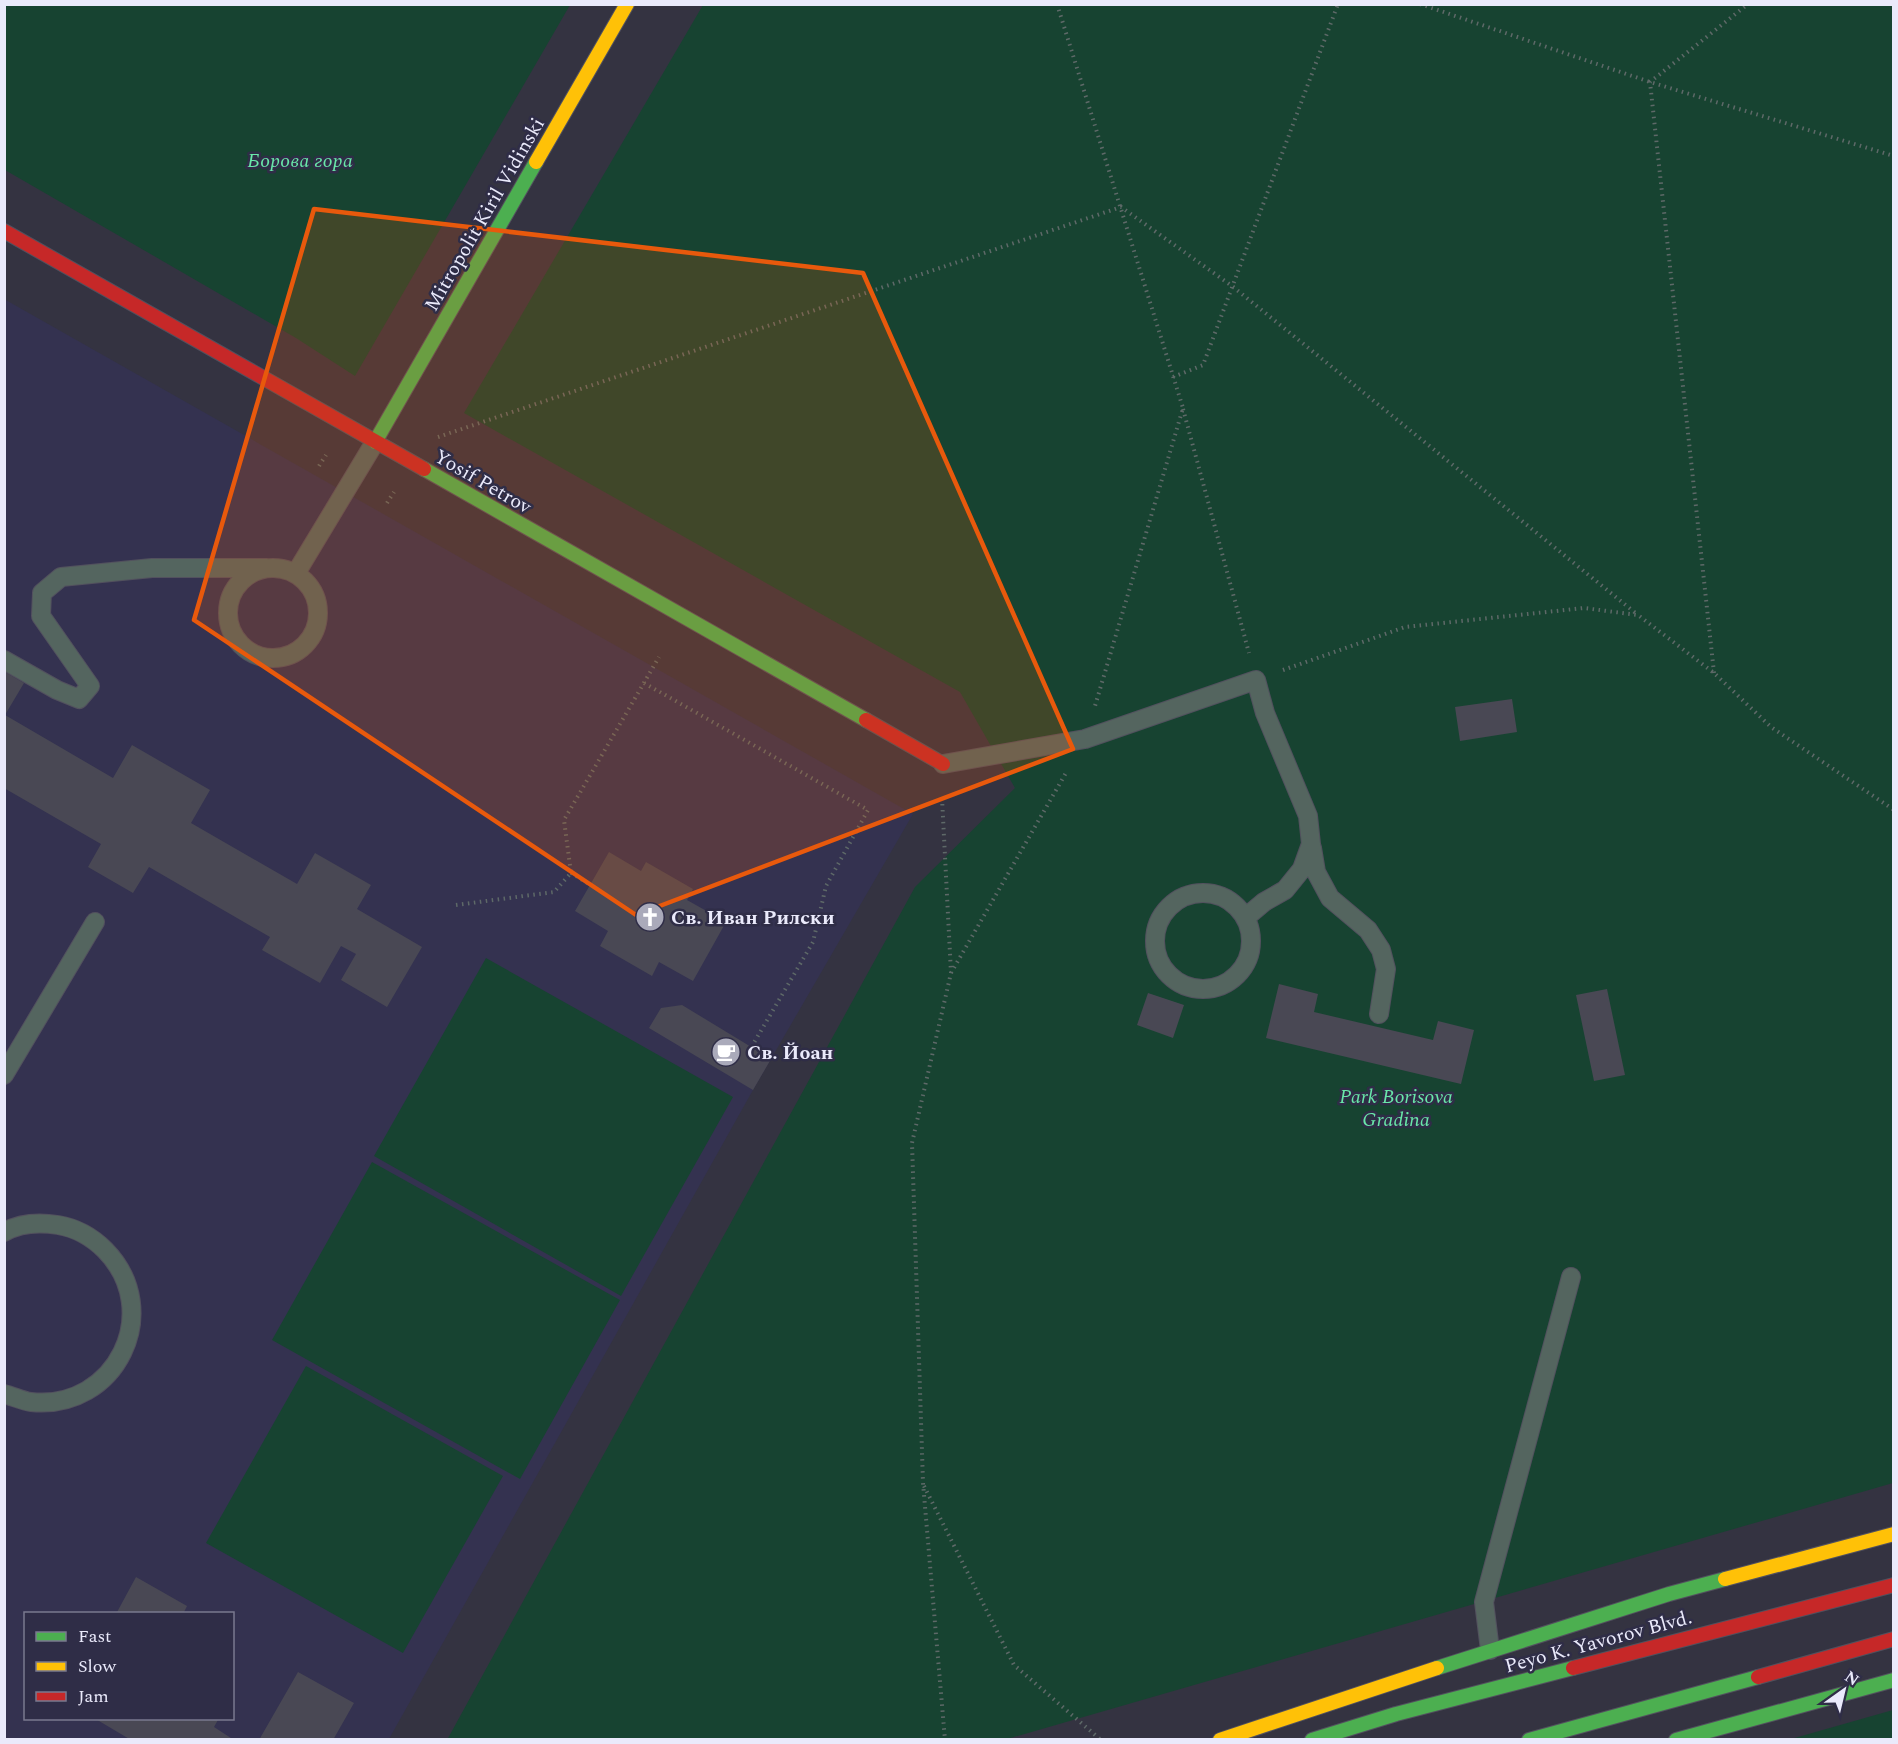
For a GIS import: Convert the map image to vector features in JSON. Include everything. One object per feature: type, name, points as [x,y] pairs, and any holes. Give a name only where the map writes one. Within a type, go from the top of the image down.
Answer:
[{"type":"main road","name":"Mitropolit Kiril Vidinski","points":[[375,442],[627,4]]},
{"type":"main road","name":"Yosif Petrov","points":[[5,234],[943,764]]},
{"type":"main road","points":[[1220,1740],[1490,1650],[1669,1594],[1893,1534]]},
{"type":"main road","name":"Peyo K. Yavorov Blvd.","points":[[1312,1740],[1396,1714],[1893,1585]]},
{"type":"main road","points":[[1528,1740],[1893,1639]]},
{"type":"main road","points":[[1676,1740],[1893,1680]]},
{"type":"lane","points":[[296,573],[375,442]]},
{"type":"lane","points":[[4,660],[57,690],[79,699],[90,686],[41,616],[42,593],[62,577],[152,568],[266,568],[281,568],[296,573],[307,582],[315,595],[319,609],[312,637],[290,656],[276,659],[261,657],[247,651],[236,640],[229,626],[227,611],[231,595],[239,582],[251,573],[266,568]]},
{"type":"lane","points":[[943,764],[1085,739],[1256,680],[1265,713],[1308,816],[1316,872],[1330,898],[1368,930],[1381,950],[1386,969],[1379,1014]]},
{"type":"lane","points":[[1245,918],[1264,902],[1285,890],[1302,869],[1311,844]]},
{"type":"lane","points":[[1198,892],[1214,894],[1230,901],[1245,918],[1252,941],[1249,957],[1242,970],[1231,981],[1217,988],[1202,990],[1186,987],[1172,979],[1162,968],[1156,953],[1154,937],[1159,921],[1168,907],[1182,897],[1198,892]]},
{"type":"lane","points":[[4,1075],[95,922]]},
{"type":"lane","points":[[4,1232],[12,1228],[41,1223],[70,1227],[96,1241],[117,1262],[129,1289],[133,1318],[126,1348],[110,1372],[87,1391],[59,1401],[49,1402],[29,1402],[4,1394]]},
{"type":"lane","points":[[1490,1650],[1484,1602],[1571,1277]]},
{"type":"path","points":[[1057,4],[1183,408],[1256,680],[1406,627],[1584,608],[1638,615]]},
{"type":"path","points":[[1173,377],[1203,365],[1338,4]]},
{"type":"path","points":[[1420,4],[1650,82],[1893,156]]},
{"type":"path","points":[[1650,82],[1748,4]]},
{"type":"path","points":[[1650,82],[1714,673]]},
{"type":"path","points":[[1120,207],[1232,286],[1638,615],[1714,673],[1771,727],[1893,810]]},
{"type":"path","points":[[435,438],[1120,207]]},
{"type":"path","points":[[951,973],[1085,739],[1183,408]]},
{"type":"path","points":[[319,466],[326,454]]},
{"type":"path","points":[[387,503],[394,491]]},
{"type":"path","points":[[456,905],[554,892],[571,873],[564,820],[659,657]]},
{"type":"path","points":[[644,683],[868,810],[826,886],[813,942],[752,1046]]},
{"type":"path","points":[[942,816],[951,973],[912,1143],[922,1483],[945,1740]]},
{"type":"path","points":[[571,873],[589,884]]},
{"type":"path","points":[[922,1483],[1014,1665],[1101,1740]]},
{"type":"highlighted area","points":[[314,209],[863,273],[1073,749],[636,915],[194,620]]},
{"type":"shaded area","points":[[4,299],[913,814],[753,1090],[389,1739],[5,1739]]},
{"type":"green space","name":"Борова гора","points":[[5,4],[570,5],[355,376],[296,338],[5,170]]},
{"type":"green space","name":"Park Borisova Gradina","points":[[703,5],[1893,5],[1893,1483],[1007,1739],[447,1740],[915,887],[1015,788],[960,692],[464,413]]},
{"type":"green space","points":[[486,958],[733,1097],[621,1296],[374,1156]]},
{"type":"green space","points":[[372,1162],[620,1300],[520,1479],[272,1340]]},
{"type":"green space","points":[[306,1366],[503,1476],[403,1653],[206,1543]]},
{"type":"green space","points":[[1893,1710],[1893,1739],[1791,1739]]},
{"type":"building","points":[[5,672],[24,683],[5,715],[113,778],[132,745],[210,790],[191,823],[297,884],[315,853],[371,885],[357,909],[422,947],[387,1007],[341,980],[356,954],[341,946],[320,983],[262,950],[270,937],[149,867],[133,893],[88,867],[101,844],[4,788]]},
{"type":"building","points":[[1512,699],[1517,732],[1460,741],[1455,707]]},
{"type":"building","name":"Св. Иван Рилски","points":[[609,852],[641,871],[646,862],[693,889],[687,900],[726,922],[693,981],[659,962],[652,976],[600,946],[608,931],[575,911]]},
{"type":"building","points":[[1279,984],[1318,994],[1314,1012],[1433,1040],[1438,1021],[1474,1030],[1461,1084],[1266,1038]]},
{"type":"building","points":[[1607,989],[1625,1075],[1594,1081],[1576,995]]},
{"type":"building","points":[[1148,993],[1184,1005],[1173,1038],[1137,1025]]},
{"type":"building","name":"Св. Йоан","points":[[682,1005],[771,1059],[753,1090],[649,1028],[661,1008]]},
{"type":"building","points":[[136,1577],[187,1606],[184,1612],[117,1612]]},
{"type":"building","points":[[298,1672],[354,1703],[333,1740],[259,1740]]},
{"type":"building","points":[[97,1720],[218,1720],[214,1727],[234,1740],[131,1740]]},
{"type":"traffic: fast","points":[[375,442],[536,162]]},
{"type":"traffic: fast","points":[[424,469],[866,720]]},
{"type":"traffic: fast","points":[[1437,1668],[1669,1594],[1725,1579]]},
{"type":"traffic: fast","points":[[1312,1740],[1396,1714],[1573,1668]]},
{"type":"traffic: fast","points":[[1529,1740],[1758,1677]]},
{"type":"traffic: fast","points":[[1676,1740],[1894,1680]]},
{"type":"traffic: slow","points":[[536,162],[627,4]]},
{"type":"traffic: slow","points":[[1725,1579],[1894,1534]]},
{"type":"traffic: slow","points":[[1220,1740],[1437,1668]]},
{"type":"traffic: jam","points":[[4,231],[424,469]]},
{"type":"traffic: jam","points":[[866,720],[943,764]]},
{"type":"traffic: jam","points":[[1573,1668],[1894,1585]]},
{"type":"traffic: jam","points":[[1758,1677],[1894,1639]]},
{"type":"place","name":"Св. Иван Рилски","points":[[650,917]]},
{"type":"place","name":"Св. Йоан","points":[[726,1052]]}]
